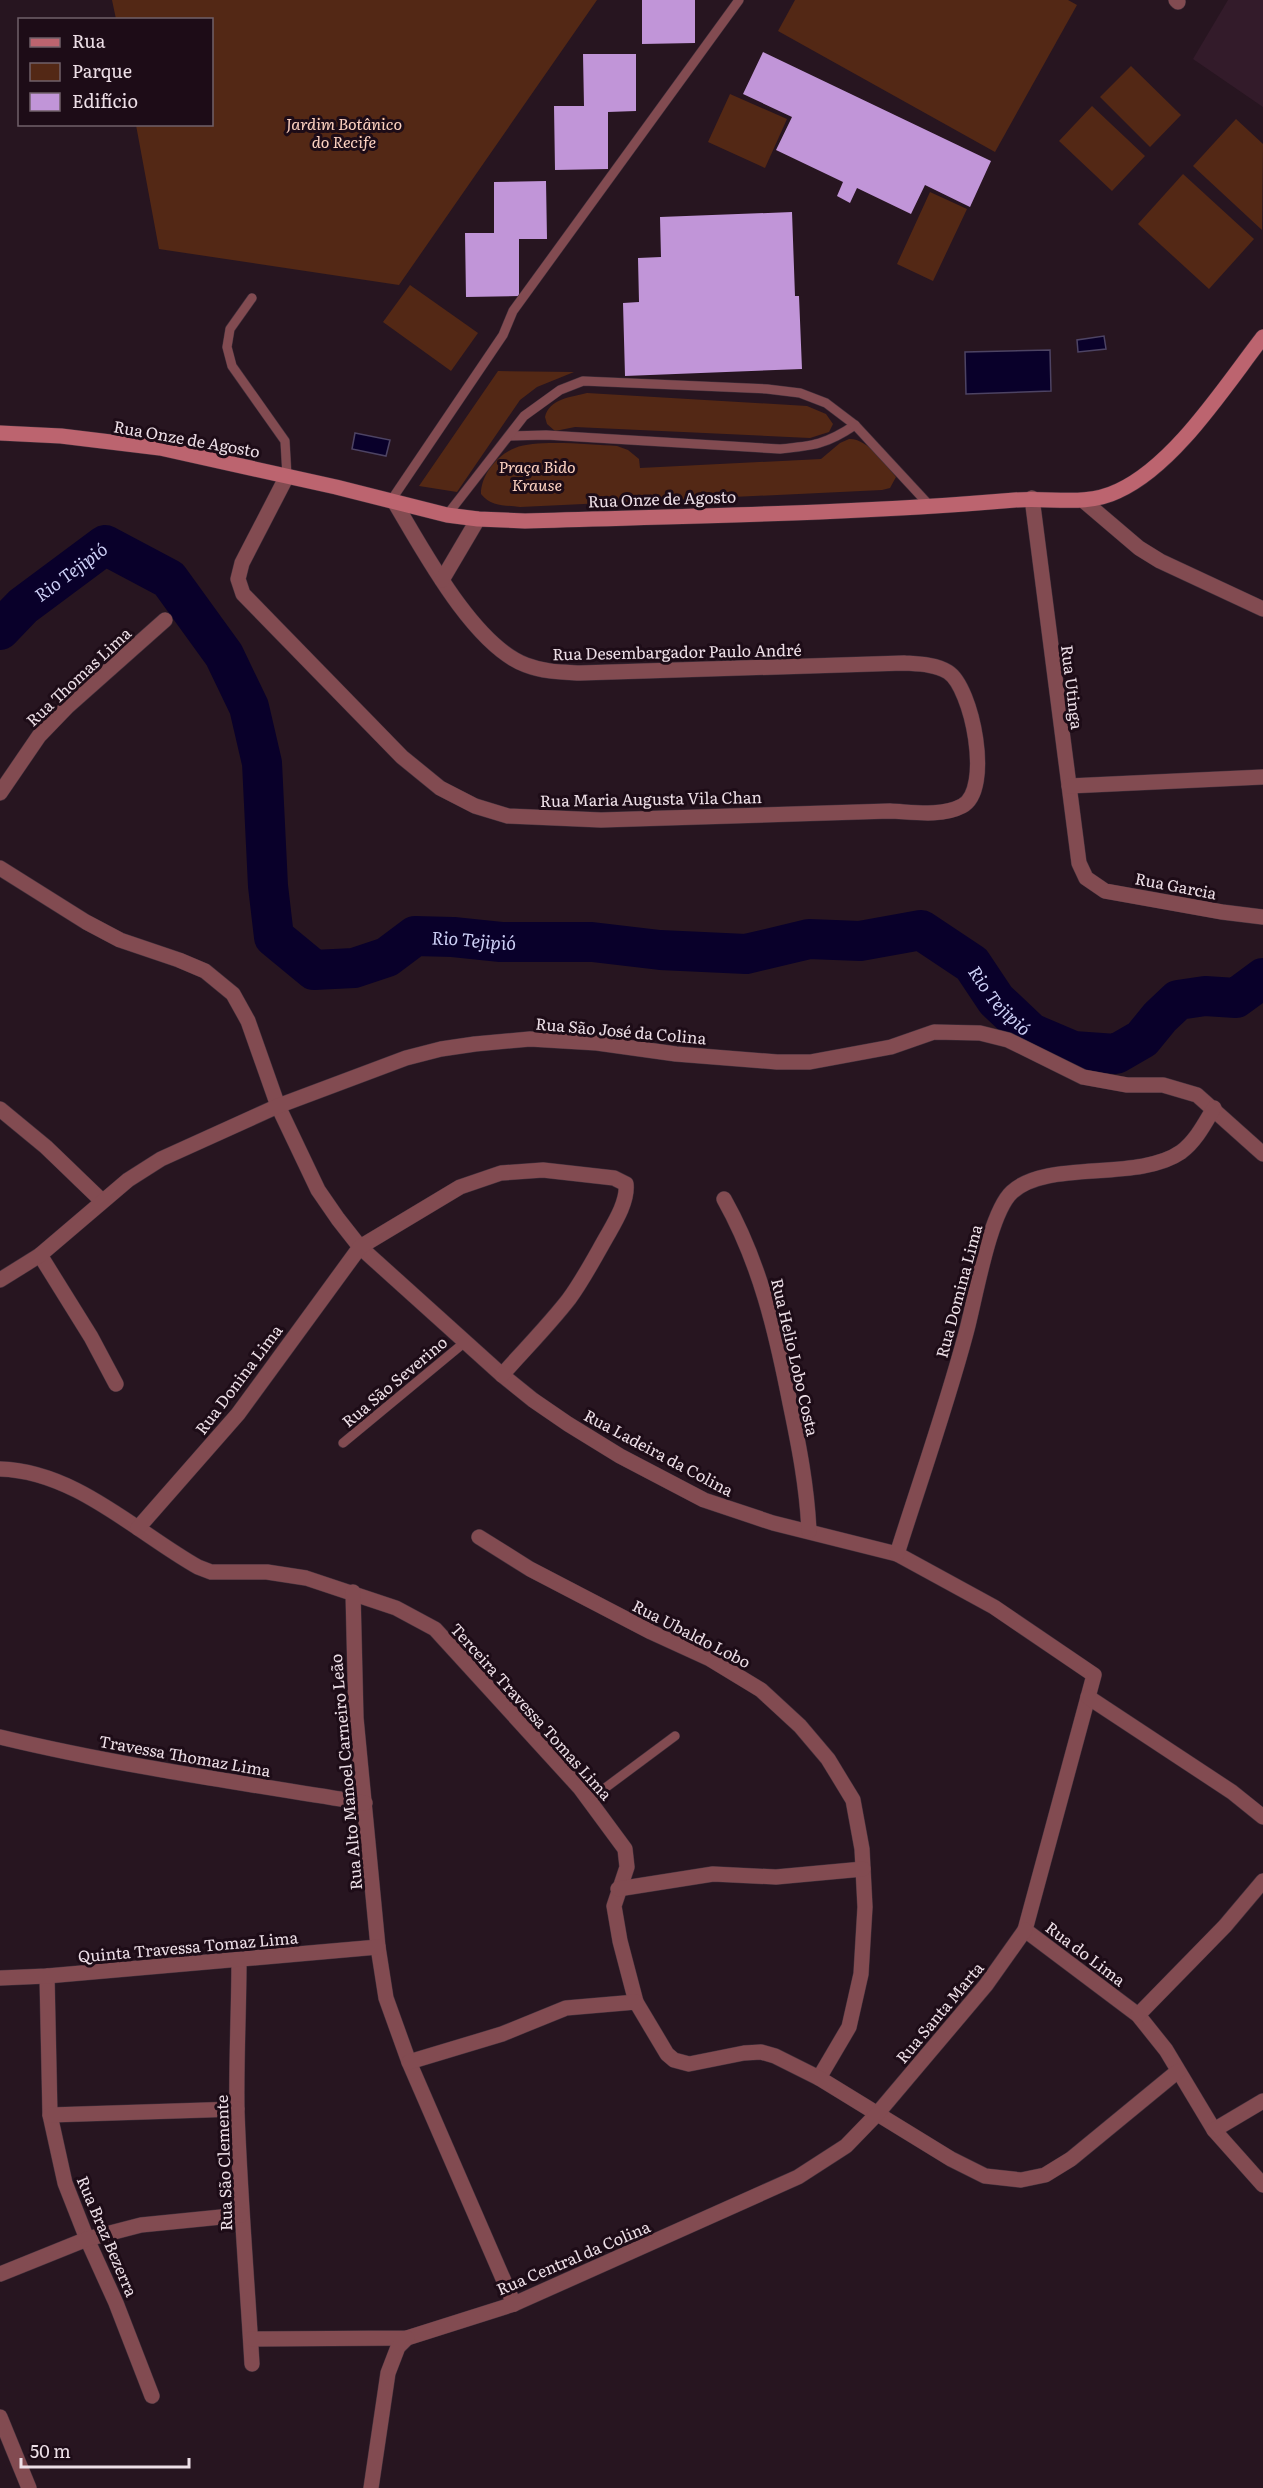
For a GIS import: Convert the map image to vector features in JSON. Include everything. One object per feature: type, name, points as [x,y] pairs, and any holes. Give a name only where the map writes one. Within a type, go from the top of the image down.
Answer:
[{"type":"main road","name":"Rua Onze de Agosto","points":[[0,433],[61,436],[160,448],[447,515],[478,519],[537,521],[931,507],[1032,498],[1085,502],[1117,492],[1153,468],[1183,439],[1263,337]]},
{"type":"street","name":"Rua Maria Augusta Vila Chan","points":[[287,476],[242,563],[238,579],[243,594],[402,757],[440,788],[475,806],[508,816],[601,820],[949,811],[964,805],[975,791],[979,769],[977,748],[964,699],[956,679],[948,672]]},
{"type":"street","name":"Rua Utinga","points":[[1032,498],[1079,863],[1086,878]]},
{"type":"street","name":"Rua Desembargador Paulo André","points":[[392,502],[442,580],[490,641],[525,665],[545,671],[580,673],[904,663],[936,667],[948,672]]},
{"type":"street","points":[[1085,502],[1146,552],[1263,609]]},
{"type":"street","points":[[442,580],[478,519]]},
{"type":"street","name":"Rua Thomas Lima","points":[[0,793],[39,736],[60,714],[165,620]]},
{"type":"street","points":[[1069,786],[1263,777]]},
{"type":"street","name":"Rua Ladeira da Colina","points":[[0,868],[86,922],[120,940],[205,971],[233,994],[242,1006],[279,1106],[318,1190],[360,1246],[502,1375],[568,1424],[704,1500],[763,1520],[897,1554],[994,1607],[1094,1675]]},
{"type":"street","name":"Rua Garcia","points":[[1086,878],[1105,891],[1263,917]]},
{"type":"street","name":"Rua São José da Colina","points":[[0,1280],[40,1255],[128,1180],[161,1159],[279,1106],[406,1058],[441,1049],[475,1044],[542,1040],[597,1043],[676,1054],[777,1062],[810,1062],[891,1047],[934,1032],[980,1033],[1008,1040],[1067,1069],[1104,1082],[1127,1086],[1163,1085],[1197,1095],[1263,1154]]},
{"type":"street","name":"Rua Domina Lima","points":[[897,1554],[966,1334],[988,1243],[1002,1206],[1010,1193],[1025,1182],[1041,1177],[1136,1167],[1164,1160],[1181,1152],[1193,1141],[1214,1108]]},
{"type":"street","points":[[0,1109],[46,1147],[102,1201]]},
{"type":"street","points":[[360,1246],[460,1187],[501,1173],[543,1170],[614,1178],[626,1185],[627,1190],[615,1222],[570,1298],[502,1375]]},
{"type":"street","name":"Rua Helio Lobo Costa","points":[[724,1199],[745,1237],[766,1298],[808,1496],[809,1531]]},
{"type":"street","name":"Rua Donina Lima","points":[[138,1528],[238,1414],[360,1246]]},
{"type":"street","points":[[40,1255],[91,1337],[116,1384]]},
{"type":"street","points":[[0,1469],[21,1472],[68,1487],[100,1503],[182,1559],[211,1572],[291,1574],[352,1592]]},
{"type":"street","name":"Rua Ubaldo Lobo","points":[[479,1537],[530,1569],[651,1632],[710,1659],[761,1690],[800,1726],[828,1759],[853,1800],[863,1869],[865,1906],[861,1974],[849,2027],[819,2078]]},
{"type":"street","name":"Terceira Travessa Tomas Lima","points":[[352,1592],[396,1608],[435,1629],[546,1749],[589,1800],[625,1850],[627,1867],[614,1906],[620,1941],[636,2002],[667,2054],[680,2063],[689,2064],[744,2053],[761,2052],[775,2056],[819,2078],[951,2159],[985,2176],[1021,2180],[1045,2175],[1071,2159],[1178,2071]]},
{"type":"street","name":"Rua Alto Manoel Carneiro Leão","points":[[352,1592],[356,1718],[378,1947],[386,1998],[409,2062],[514,2304]]},
{"type":"street","name":"Rua do Lima","points":[[1094,1675],[1025,1930],[1138,2015],[1156,2037],[1214,2130],[1263,2185]]},
{"type":"street","points":[[1088,1697],[1232,1792],[1263,1817]]},
{"type":"street","name":"Travessa Thomaz Lima","points":[[0,1737],[183,1775],[364,1803]]},
{"type":"street","points":[[618,1889],[713,1874],[776,1877],[863,1869]]},
{"type":"street","points":[[1138,2015],[1225,1926],[1263,1881]]},
{"type":"street","name":"Rua Santa Marta","points":[[877,2114],[986,1985],[1025,1930]]},
{"type":"street","name":"Quinta Travessa Tomaz Lima","points":[[0,1978],[47,1976],[378,1947]]},
{"type":"street","name":"Rua São Clemente","points":[[239,1960],[237,2109],[241,2215],[252,2364]]},
{"type":"street","name":"Rua Braz Bezerra","points":[[47,1976],[50,2115],[65,2183],[116,2303],[152,2396]]},
{"type":"street","points":[[409,2062],[502,2034],[566,2008],[636,2002]]},
{"type":"street","points":[[1214,2130],[1263,2101]]},
{"type":"street","points":[[50,2115],[237,2109]]},
{"type":"street","name":"Rua Central da Colina","points":[[251,2339],[407,2338],[514,2304],[798,2176],[846,2146],[877,2114]]},
{"type":"street","points":[[0,2274],[87,2239],[141,2225],[241,2215]]},
{"type":"street","points":[[371,2488],[388,2373],[398,2347],[407,2338]]},
{"type":"street","points":[[0,2417],[28,2488]]},
{"type":"lane","points":[[392,502],[503,335],[513,311],[739,0]]},
{"type":"lane","points":[[252,298],[230,329],[227,347],[232,366],[285,441],[287,476]]},
{"type":"lane","points":[[447,515],[524,416],[560,390],[583,381],[768,389],[800,393],[826,403],[855,425],[931,507]]},
{"type":"lane","points":[[509,436],[546,435],[780,449],[810,446],[833,440],[855,425]]},
{"type":"lane","name":"Rua São Severino","points":[[343,1443],[465,1342]]},
{"type":"lane","points":[[589,1800],[675,1736]]},
{"type":"shaded area","points":[[1228,0],[1263,0],[1263,107],[1193,59]]},
{"type":"shaded area","points":[[1104,336],[1106,349],[1078,352],[1077,340]]},
{"type":"shaded area","points":[[1050,350],[1051,391],[966,394],[965,352]]},
{"type":"shaded area","points":[[355,433],[390,440],[386,456],[352,449]]},
{"type":"green space","name":"Jardim Botânico do Recife","points":[[112,0],[597,0],[399,285],[159,249],[136,126],[213,126],[213,18],[116,18]]},
{"type":"green space","points":[[795,0],[1068,0],[1077,5],[995,152],[778,31]]},
{"type":"green space","points":[[1131,66],[1181,115],[1150,147],[1100,97]]},
{"type":"green space","points":[[730,94],[787,119],[765,168],[708,142]]},
{"type":"green space","points":[[1092,106],[1145,156],[1112,191],[1059,141]]},
{"type":"green space","points":[[1236,119],[1263,144],[1262,230],[1193,166]]},
{"type":"green space","points":[[1183,174],[1254,239],[1209,289],[1138,224]]},
{"type":"green space","points":[[930,192],[967,209],[933,281],[897,264]]},
{"type":"green space","points":[[410,285],[478,333],[451,371],[383,322]]},
{"type":"green space","name":"Praça Bido Krause","points":[[498,371],[574,372],[537,387],[520,400],[457,492],[419,486]]},
{"type":"green space","name":"Praça Bido Krause","points":[[587,393],[807,406],[826,414],[833,424],[829,432],[810,438],[575,427],[555,431],[547,424],[545,417],[551,406],[562,400]]},
{"type":"green space","name":"Praça Bido Krause","points":[[849,439],[869,447],[887,465],[896,477],[890,488],[520,507],[494,503],[481,494],[484,480],[491,466],[508,451],[525,445],[565,443],[617,446],[628,450],[639,459],[640,468],[821,459],[840,443]]},
{"type":"building","points":[[642,0],[695,0],[695,43],[642,44]]},
{"type":"building","points":[[763,52],[991,161],[970,207],[925,185],[911,214],[857,188],[850,203],[837,196],[843,182],[776,150],[792,117],[743,94]]},
{"type":"building","points":[[583,54],[636,54],[636,111],[608,112],[608,169],[555,170],[554,106],[584,106]]},
{"type":"building","points":[[546,181],[547,239],[519,239],[519,296],[466,297],[465,233],[494,233],[494,182]]},
{"type":"building","points":[[792,212],[795,296],[799,296],[802,369],[625,376],[623,303],[639,302],[638,258],[661,257],[660,217]]},
{"type":"waterway","name":"Rio Tejipió","points":[[0,630],[23,606],[105,545],[169,579],[224,655],[249,707],[262,763],[268,886],[274,937],[314,970],[354,968],[387,957],[415,936],[501,942],[592,942],[660,950],[746,954],[809,939],[860,941],[921,930],[972,964],[996,1000],[1031,1033],[1073,1051],[1116,1054],[1142,1039],[1178,1000],[1205,996],[1236,998],[1263,978]]}]
